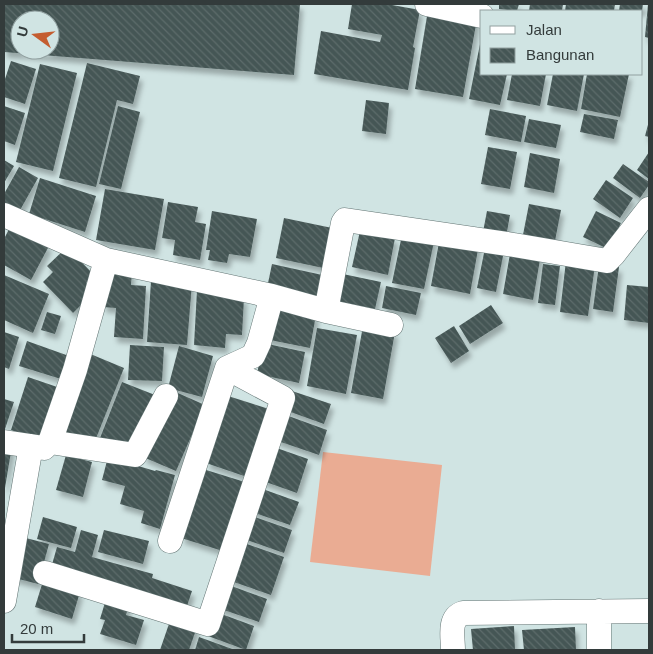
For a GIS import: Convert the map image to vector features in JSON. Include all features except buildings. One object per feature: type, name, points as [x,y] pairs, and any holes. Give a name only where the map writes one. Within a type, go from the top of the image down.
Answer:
[{"type":"street","points":[[427,4],[480,16]]},
{"type":"street","points":[[326,311],[346,220],[607,261],[649,209]]},
{"type":"street","points":[[5,220],[106,260],[272,296],[326,311],[391,325]]},
{"type":"street","points":[[4,601],[40,444],[75,370],[106,260]]},
{"type":"street","points":[[170,541],[227,368],[253,356],[259,344],[272,296]]},
{"type":"street","points":[[45,573],[208,624],[283,398],[227,368]]},
{"type":"street","points":[[4,442],[40,444],[135,455],[166,396]]},
{"type":"street","points":[[599,611],[599,650]]},
{"type":"street","points":[[453,650],[453,622],[458,615],[463,613],[649,611]]},
{"type":"shaded area","points":[[323,452],[442,465],[430,576],[310,562]]}]
